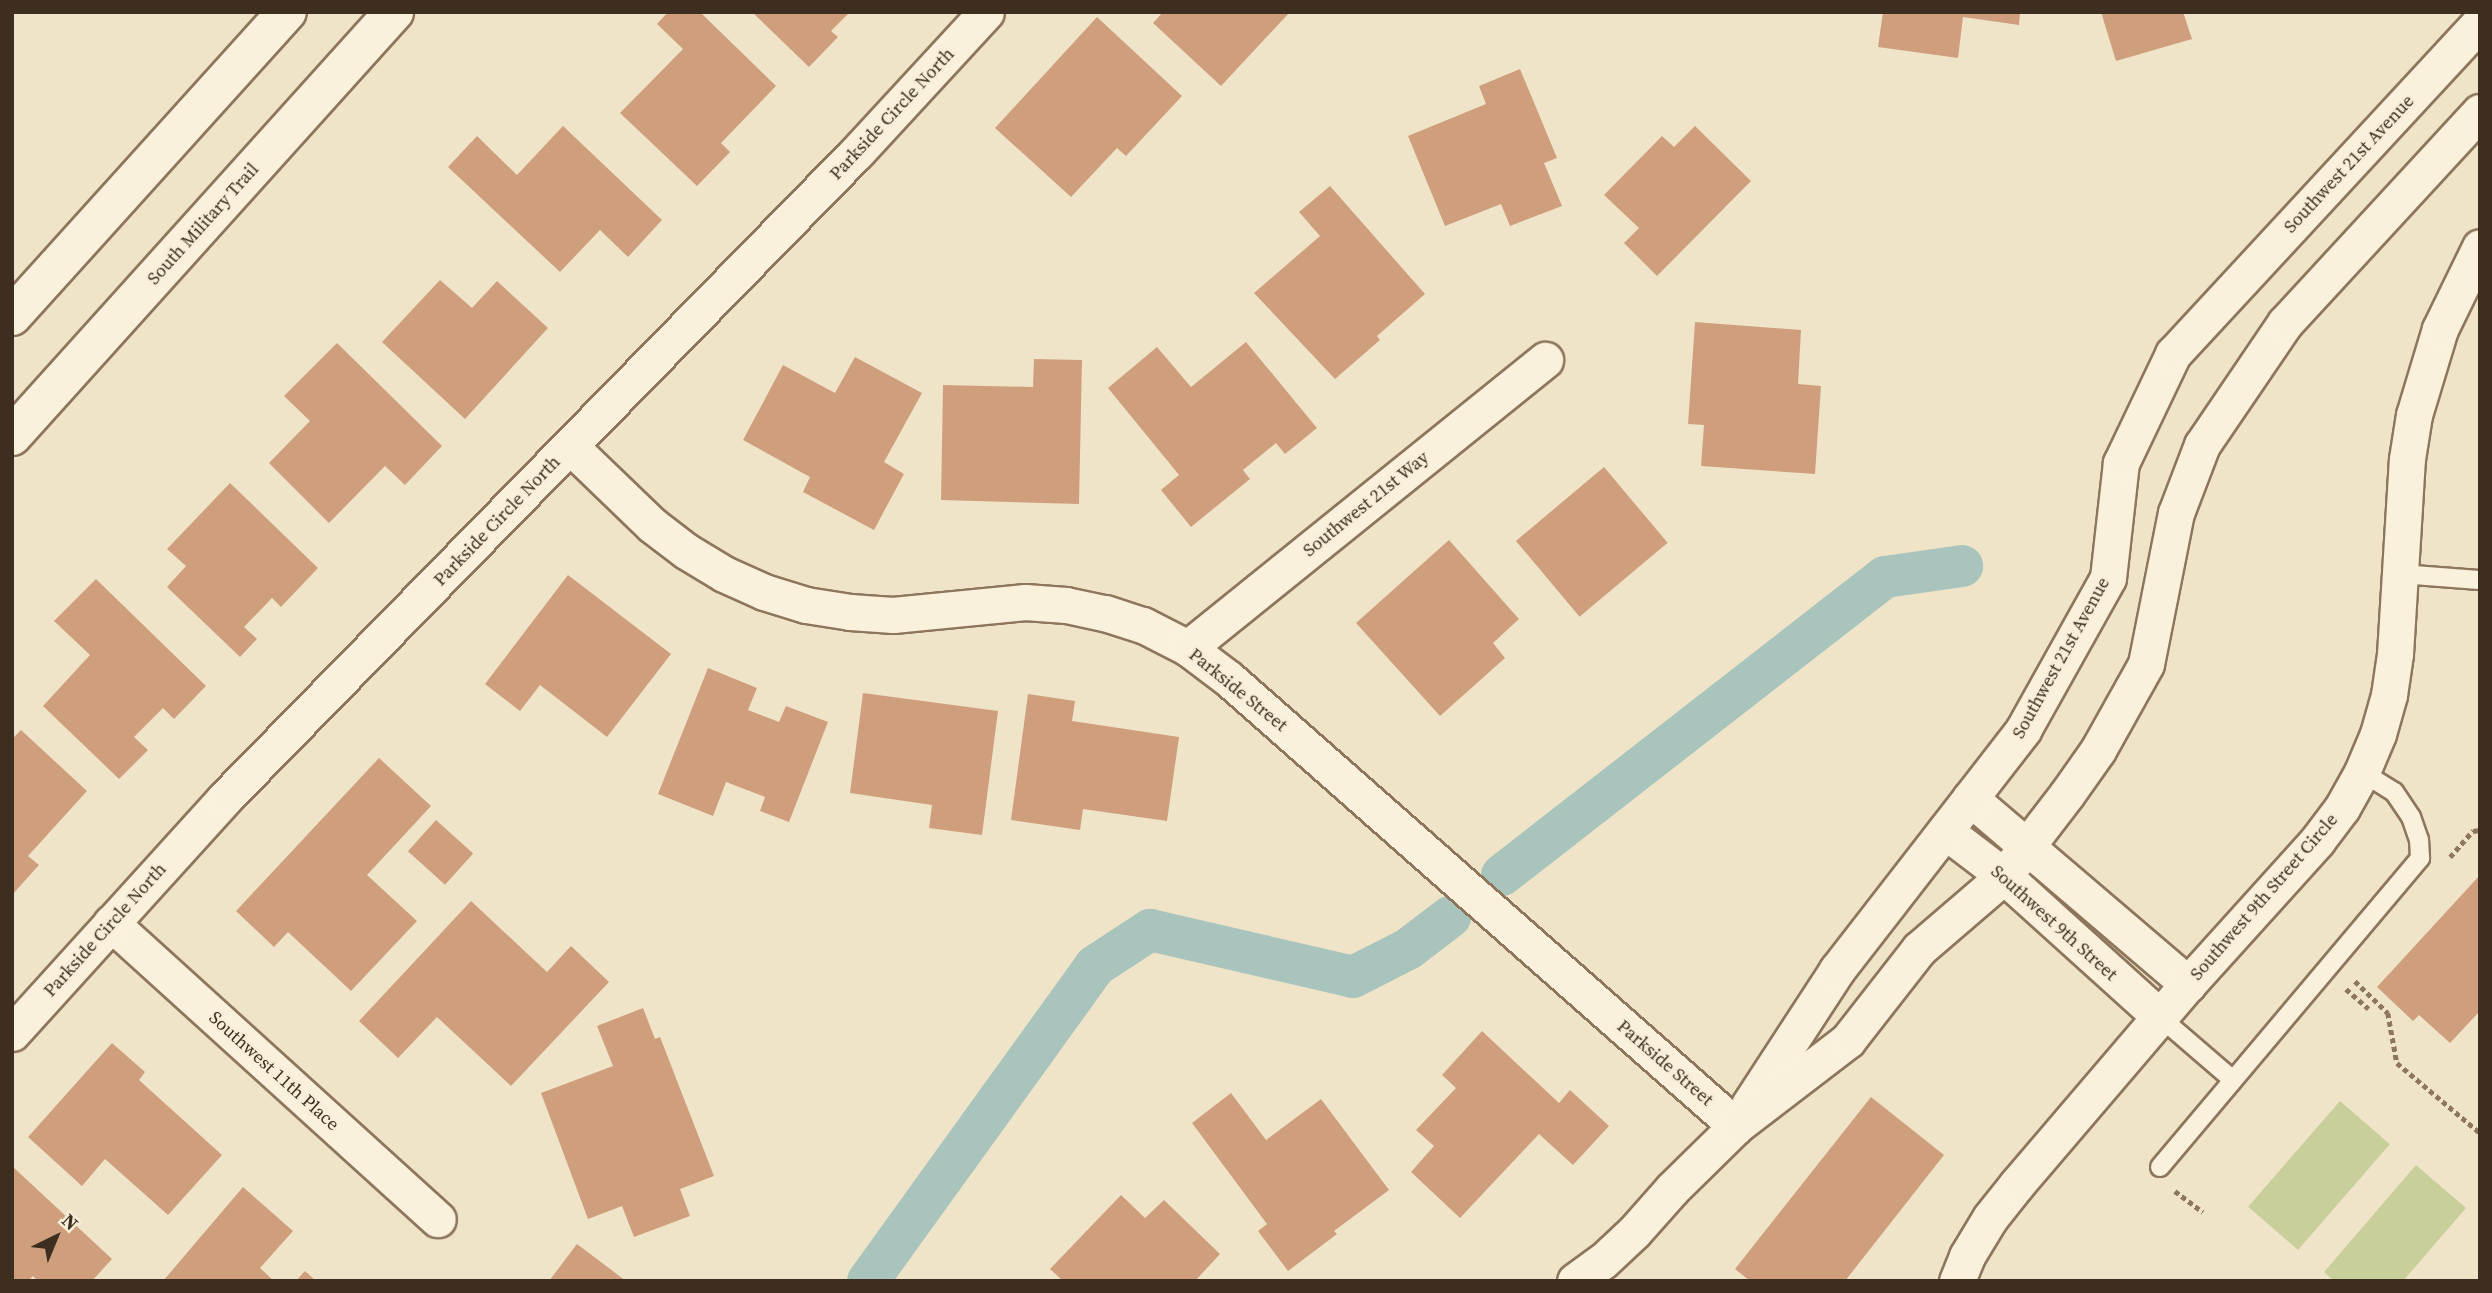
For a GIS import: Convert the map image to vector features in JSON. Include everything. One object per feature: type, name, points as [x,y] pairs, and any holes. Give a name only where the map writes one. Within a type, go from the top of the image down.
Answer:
[{"type":"street","points":[[12,316],[287,12]]},
{"type":"street","name":"South Military Trail","points":[[12,436],[394,12]]},
{"type":"street","name":"Parkside Circle North","points":[[12,1033],[224,799],[857,152],[986,12]]},
{"type":"street","name":"Southwest 21st Avenue","points":[[1736,1126],[1834,974],[2023,730],[2108,578],[2121,463],[2173,354],[2480,23]]},
{"type":"street","name":"Southwest 21st Avenue","points":[[1575,1281],[1603,1261],[1634,1232],[1672,1189],[1736,1126],[1848,1040],[1919,949],[2004,876],[2098,750],[2146,664],[2176,513],[2202,445],[2285,323],[2480,112]]},
{"type":"street","name":"Southwest 9th Street Circle","points":[[1957,1281],[1967,1256],[2010,1192],[2188,984],[2317,841],[2342,808],[2362,772],[2378,734],[2389,695],[2407,459],[2417,404],[2440,329],[2480,247]]},
{"type":"street","name":"Southwest 21st Way","points":[[1188,648],[1545,360]]},
{"type":"street","name":"Parkside Street","points":[[570,446],[652,525],[686,551],[764,592],[828,609],[893,615],[1025,602],[1066,605],[1105,612],[1143,625],[1188,648],[1229,678],[1736,1126]]},
{"type":"street","points":[[1970,799],[2188,984]]},
{"type":"street","name":"Southwest 9th Street","points":[[1945,831],[2004,876],[2161,1018]]},
{"type":"street","name":"Southwest 11th Place","points":[[111,923],[438,1219]]},
{"type":"lane","points":[[2400,574],[2480,580]]},
{"type":"lane","points":[[2160,1167],[2420,858],[2419,840],[2411,817],[2394,792],[2362,772]]},
{"type":"lane","points":[[2161,1018],[2233,1080]]},
{"type":"path","points":[[2446,861],[2480,825]]},
{"type":"path","points":[[2473,831],[2480,830]]},
{"type":"path","points":[[2351,977],[2388,1013],[2397,1063],[2480,1133]]},
{"type":"path","points":[[2171,1188],[2203,1212]]},
{"type":"green space","points":[[2340,1101],[2390,1144],[2298,1250],[2248,1207]]},
{"type":"green space","points":[[2416,1165],[2466,1208],[2403,1281],[2334,1281],[2324,1272]]},
{"type":"building","points":[[668,12],[700,12],[776,86],[721,143],[730,152],[697,186],[620,113],[683,49],[657,24]]},
{"type":"building","points":[[752,12],[850,12],[831,31],[838,37],[809,67]]},
{"type":"building","points":[[1163,12],[1290,12],[1221,86],[1153,23]]},
{"type":"building","points":[[1883,12],[2020,12],[2019,25],[1963,17],[1958,58],[1878,47]]},
{"type":"building","points":[[2101,12],[2183,12],[2192,39],[2116,61]]},
{"type":"building","points":[[1097,17],[1182,96],[1126,156],[1117,148],[1071,197],[995,128]]},
{"type":"building","points":[[1520,69],[1557,158],[1544,163],[1562,206],[1510,226],[1501,204],[1445,226],[1408,136],[1486,104],[1479,86]]},
{"type":"building","points":[[563,126],[662,220],[628,257],[600,230],[560,272],[448,167],[477,136],[517,175]]},
{"type":"building","points":[[1695,126],[1751,181],[1657,276],[1624,243],[1639,228],[1604,195],[1662,136],[1674,147]]},
{"type":"building","points":[[1330,186],[1425,294],[1377,336],[1380,340],[1335,379],[1254,293],[1320,236],[1299,212]]},
{"type":"building","points":[[440,280],[472,308],[497,281],[548,328],[465,419],[382,342]]},
{"type":"building","points":[[1695,322],[1801,330],[1798,384],[1821,386],[1815,474],[1701,466],[1704,425],[1688,424]]},
{"type":"building","points":[[1246,342],[1317,428],[1285,454],[1276,443],[1243,470],[1250,479],[1191,527],[1161,490],[1179,475],[1108,388],[1157,347],[1191,387]]},
{"type":"building","points":[[337,343],[442,446],[405,485],[385,466],[329,523],[269,463],[310,421],[284,396]]},
{"type":"building","points":[[855,357],[922,393],[884,462],[904,474],[874,530],[803,492],[810,477],[743,440],[783,365],[835,393]]},
{"type":"building","points":[[1034,359],[1082,360],[1079,504],[941,500],[943,385],[1033,387]]},
{"type":"building","points":[[1604,467],[1668,543],[1580,617],[1516,541]]},
{"type":"building","points":[[230,483],[318,568],[281,607],[272,598],[244,627],[257,639],[240,657],[167,587],[186,566],[167,549]]},
{"type":"building","points":[[1449,540],[1519,619],[1493,643],[1505,658],[1440,716],[1356,623]]},
{"type":"building","points":[[568,575],[671,654],[607,737],[540,685],[520,711],[485,684]]},
{"type":"building","points":[[96,579],[206,686],[174,719],[163,708],[134,737],[148,750],[119,779],[43,706],[90,655],[54,621]]},
{"type":"building","points":[[708,668],[757,688],[748,710],[779,722],[786,706],[828,722],[789,822],[760,811],[765,797],[726,782],[713,816],[658,794]]},
{"type":"building","points":[[863,693],[998,711],[982,835],[929,828],[932,805],[850,793]]},
{"type":"building","points":[[1028,694],[1075,701],[1072,721],[1179,737],[1167,821],[1083,809],[1080,830],[1011,820]]},
{"type":"building","points":[[21,730],[87,791],[28,856],[39,865],[12,895],[12,739]]},
{"type":"building","points":[[379,758],[431,806],[367,875],[417,921],[351,991],[288,932],[274,947],[236,911]]},
{"type":"building","points":[[436,820],[473,853],[445,885],[408,851]]},
{"type":"building","points":[[2480,875],[2480,1011],[2450,1043],[2419,1015],[2413,1021],[2377,987]]},
{"type":"building","points":[[471,901],[547,972],[571,946],[609,982],[511,1086],[437,1017],[398,1058],[359,1021]]},
{"type":"building","points":[[643,1008],[655,1039],[660,1037],[714,1176],[680,1189],[690,1216],[634,1237],[622,1206],[588,1219],[541,1093],[613,1066],[597,1026]]},
{"type":"building","points":[[1482,1031],[1559,1103],[1570,1090],[1609,1126],[1573,1165],[1539,1134],[1460,1218],[1411,1172],[1434,1146],[1416,1130],[1456,1088],[1442,1075]]},
{"type":"building","points":[[112,1043],[145,1072],[139,1080],[222,1155],[168,1215],[105,1159],[82,1186],[28,1137]]},
{"type":"building","points":[[1231,1093],[1266,1140],[1321,1099],[1389,1190],[1334,1231],[1337,1234],[1288,1271],[1258,1231],[1267,1224],[1192,1123]]},
{"type":"building","points":[[1871,1097],[1944,1155],[1845,1281],[1750,1281],[1735,1269]]},
{"type":"building","points":[[12,1166],[112,1259],[92,1281],[38,1281],[33,1276],[28,1281],[12,1281]]},
{"type":"building","points":[[243,1187],[293,1231],[260,1268],[274,1281],[163,1281]]},
{"type":"building","points":[[1121,1195],[1145,1218],[1164,1200],[1220,1254],[1195,1281],[1063,1281],[1050,1269]]},
{"type":"building","points":[[577,1244],[626,1281],[549,1281]]},
{"type":"building","points":[[305,1271],[316,1281],[296,1281]]},
{"type":"waterway","points":[[1502,875],[1885,577],[1962,566]]},
{"type":"waterway","points":[[868,1281],[1095,966],[1150,930],[1353,977],[1408,949],[1450,917]]}]
